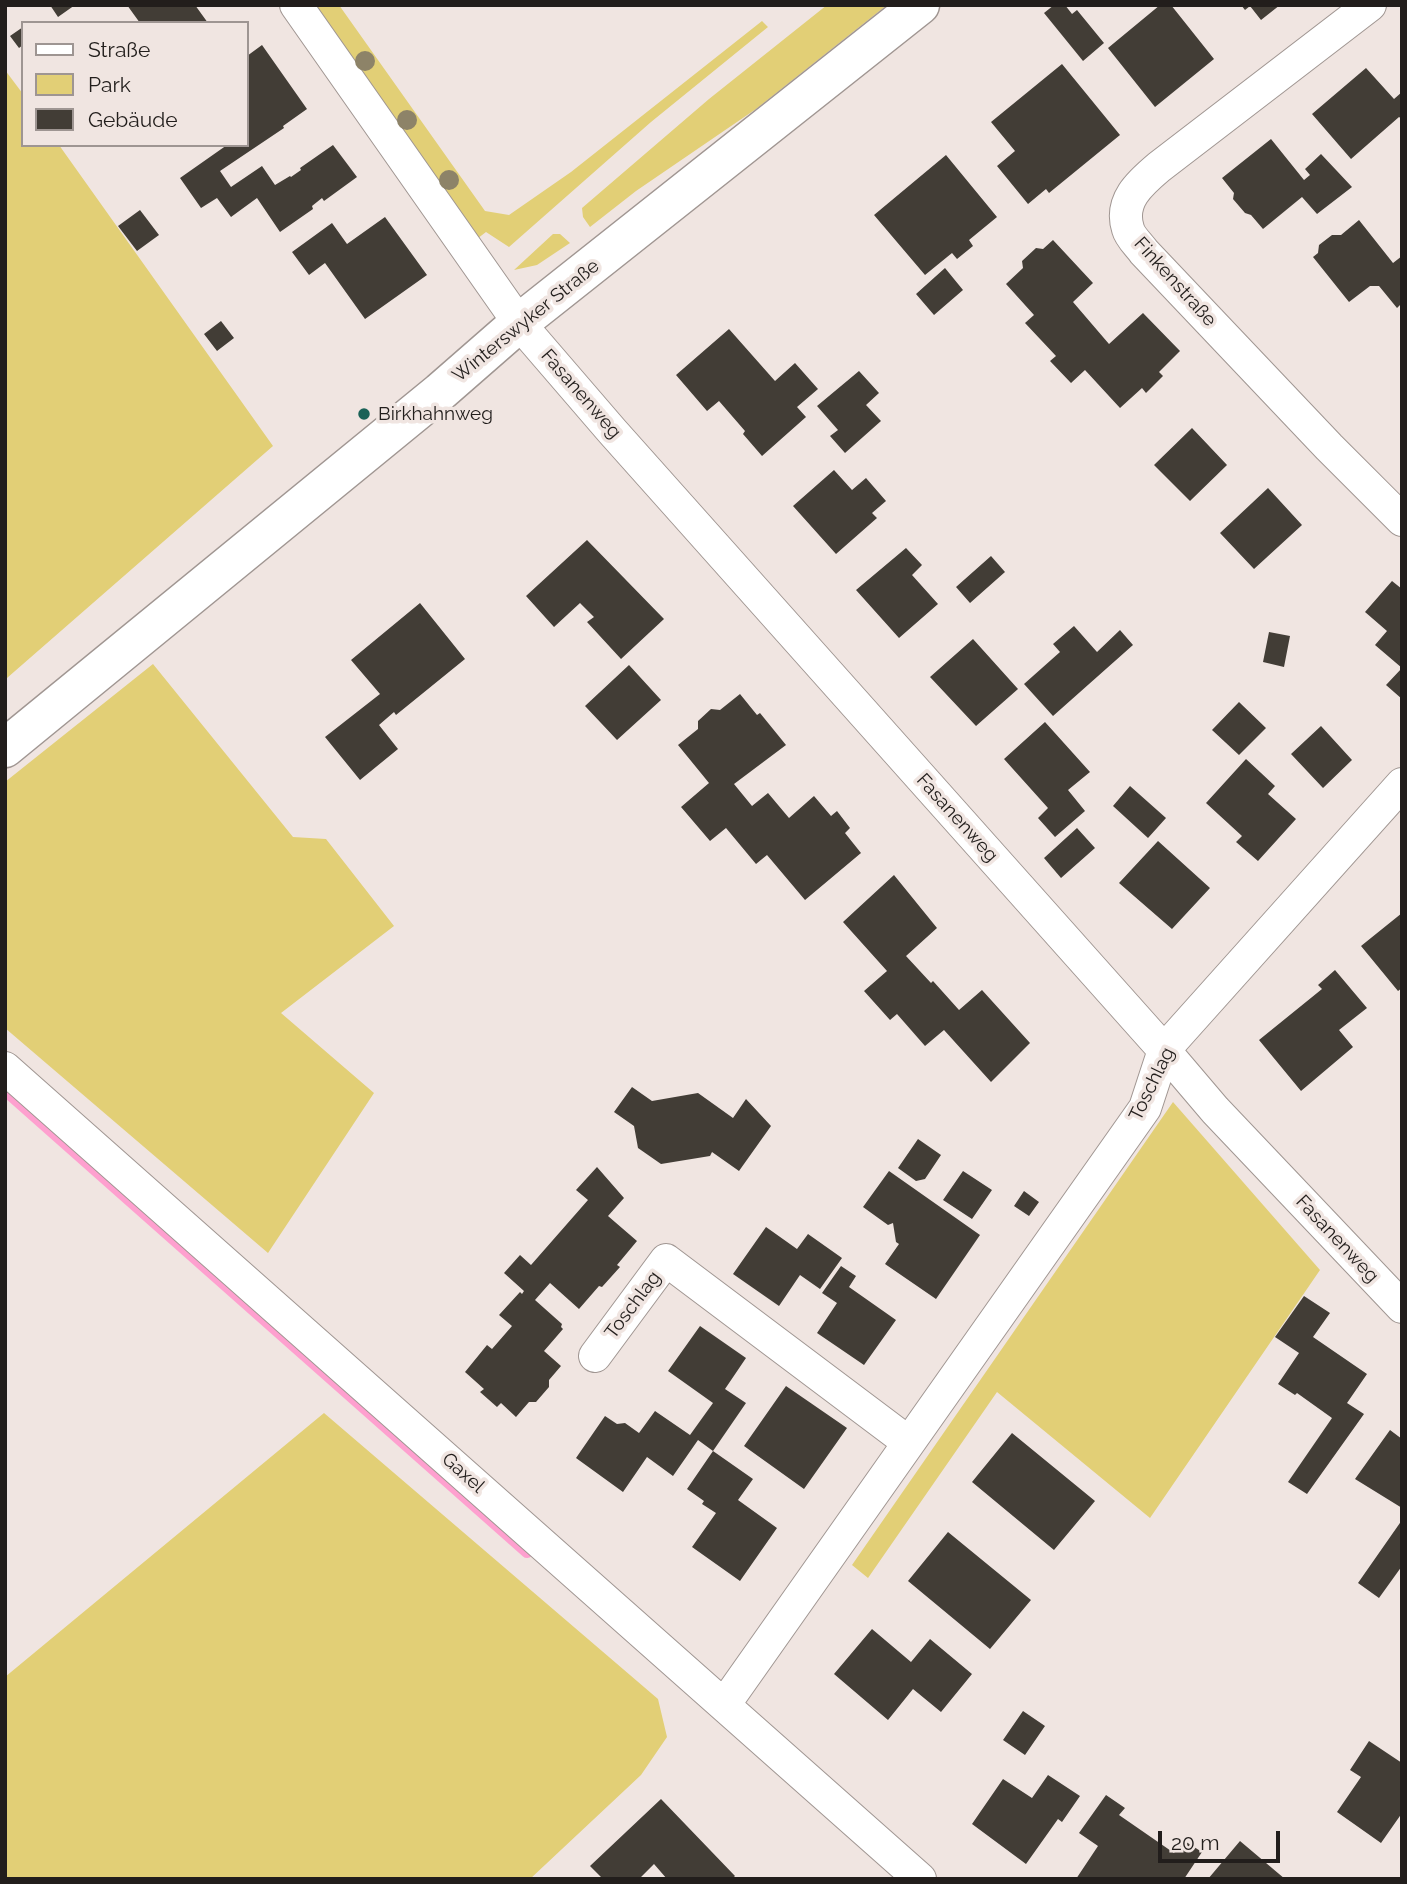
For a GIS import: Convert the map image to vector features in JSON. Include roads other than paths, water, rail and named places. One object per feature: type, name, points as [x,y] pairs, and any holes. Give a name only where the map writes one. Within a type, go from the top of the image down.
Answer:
[{"type":"street","points":[[296,5],[519,323]]},
{"type":"street","name":"Winterswyker Straße","points":[[5,748],[440,392],[519,323],[920,5]]},
{"type":"street","name":"Finkenstraße","points":[[1370,5],[1159,167],[1138,186],[1126,206],[1128,230],[1144,252],[1402,520]]},
{"type":"street","name":"Fasanenweg","points":[[519,323],[1215,1110],[1402,1307]]},
{"type":"street","name":"Toschlag","points":[[724,1705],[1145,1108],[1164,1050],[1402,784]]},
{"type":"street","name":"Gaxel","points":[[5,1068],[920,1879]]},
{"type":"street","name":"Toschlag","points":[[595,1356],[666,1260],[908,1442]]},
{"type":"waterway","points":[[5,1090],[527,1552]]},
{"type":"place","name":"Birkhahnweg","points":[[364,414]]}]
